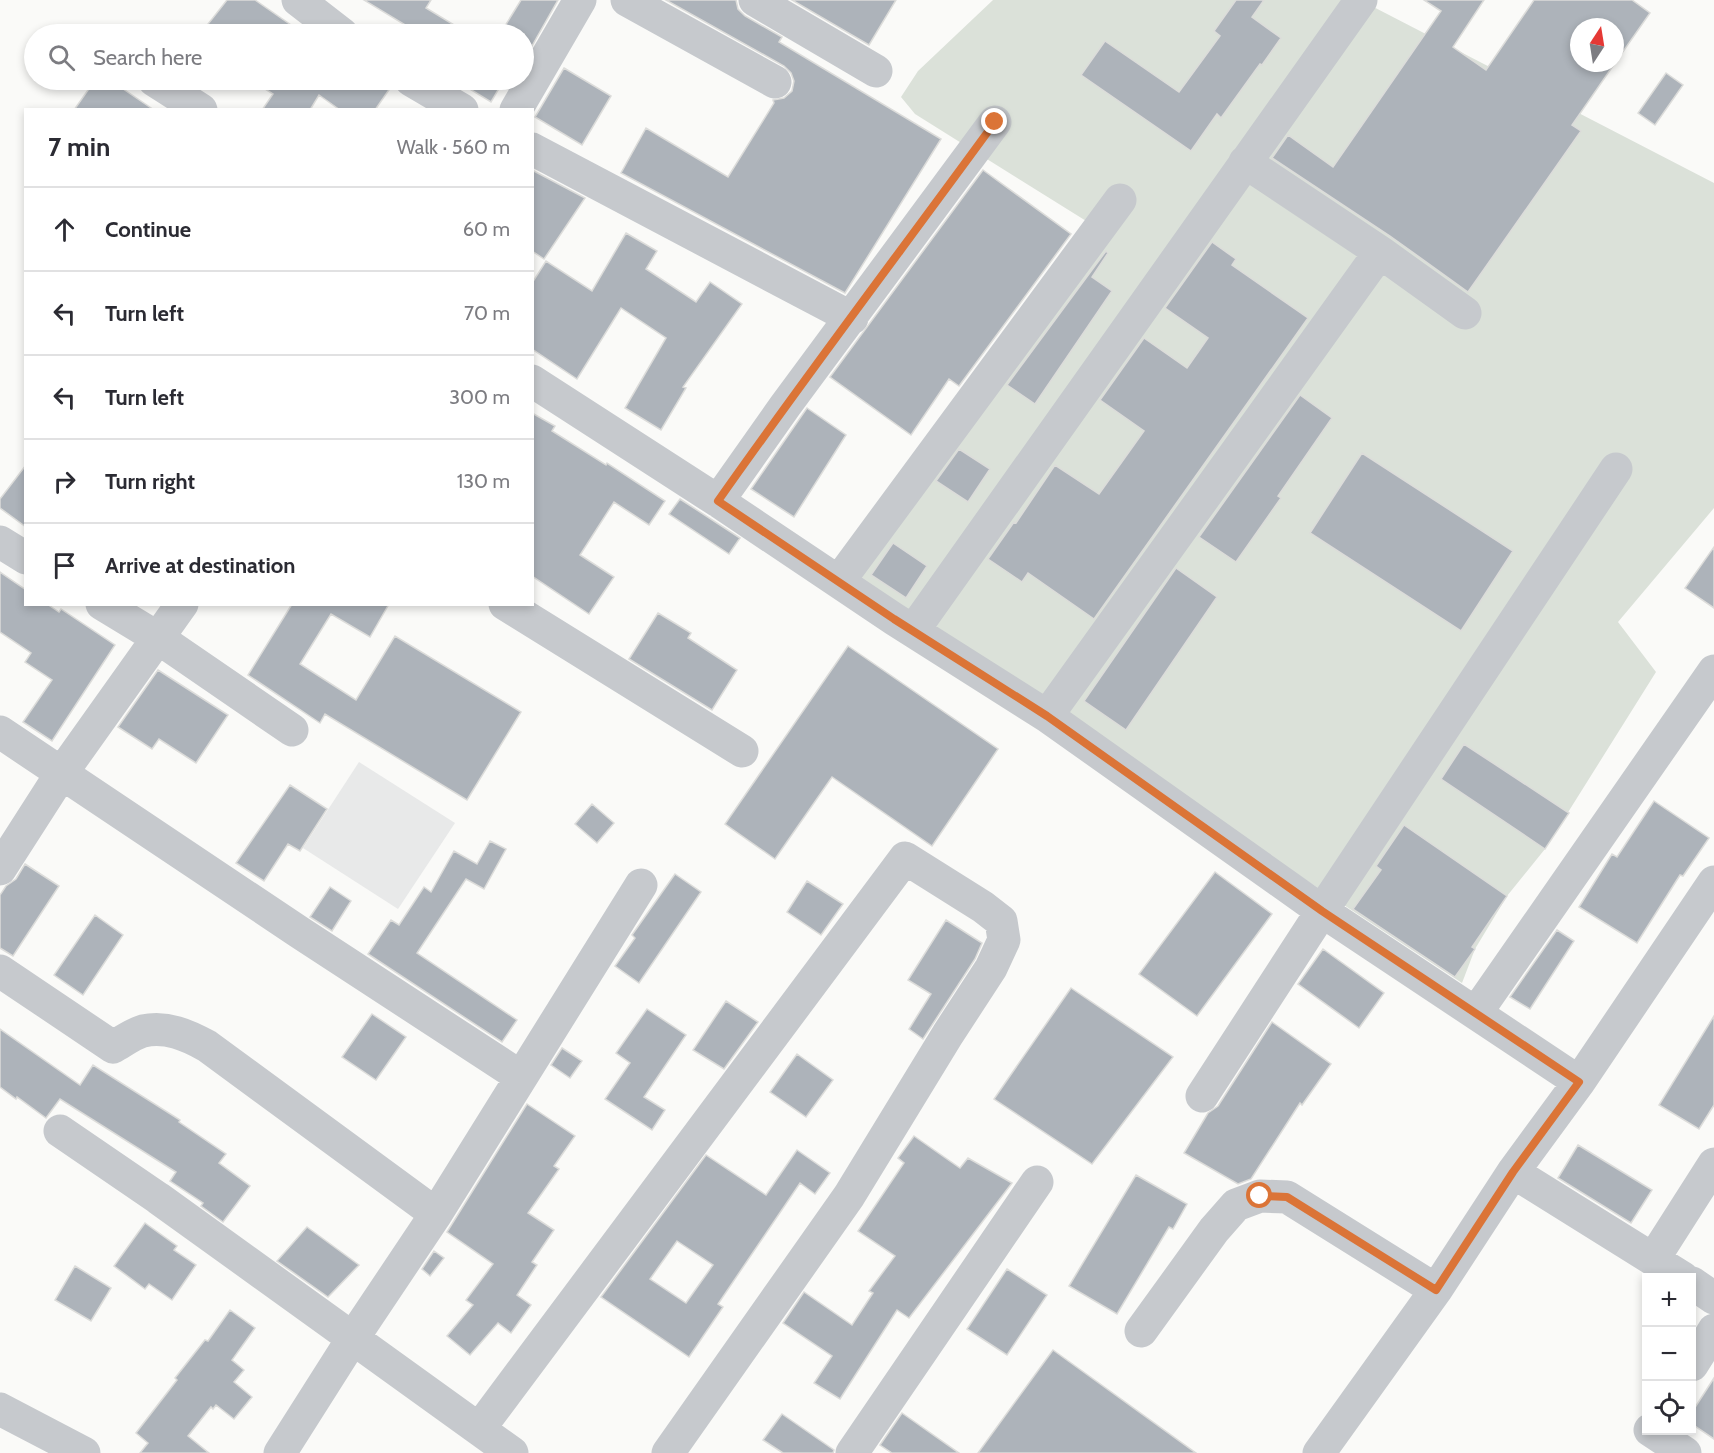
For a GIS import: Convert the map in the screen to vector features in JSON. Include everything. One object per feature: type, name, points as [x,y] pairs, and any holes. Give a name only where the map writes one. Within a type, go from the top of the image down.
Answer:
[{"type":"street","points":[[298,0],[329,24]]},
{"type":"street","points":[[534,79],[580,0]]},
{"type":"street","points":[[627,0],[775,82]]},
{"type":"street","points":[[755,0],[876,71]]},
{"type":"street","points":[[913,631],[1361,0]]},
{"type":"street","points":[[170,90],[198,108]]},
{"type":"street","points":[[428,90],[459,108]]},
{"type":"street","points":[[517,108],[528,90]]},
{"type":"street","points":[[718,501],[785,406],[995,122]]},
{"type":"street","points":[[534,150],[852,318]]},
{"type":"street","points":[[1245,162],[1380,252],[1465,313]]},
{"type":"street","points":[[839,581],[1120,200]]},
{"type":"street","points":[[1047,716],[1380,252]]},
{"type":"street","points":[[534,382],[913,631],[1047,716],[1322,911],[1579,1082]]},
{"type":"street","points":[[1202,1096],[1616,469]]},
{"type":"street","points":[[0,542],[24,557]]},
{"type":"street","points":[[105,606],[158,638],[292,730]]},
{"type":"street","points":[[0,868],[61,774],[181,606]]},
{"type":"street","points":[[508,606],[742,751]]},
{"type":"street","points":[[1476,1012],[1714,671]]},
{"type":"street","points":[[0,732],[521,1077]]},
{"type":"street","points":[[479,1429],[904,858],[983,907],[1001,921],[1004,940],[992,968],[948,1034],[849,1196],[668,1453]]},
{"type":"street","points":[[1319,1453],[1436,1290],[1513,1172],[1579,1082],[1714,882]]},
{"type":"street","points":[[280,1453],[436,1214],[641,885]]},
{"type":"street","points":[[0,971],[113,1047],[142,1032],[165,1030],[184,1034],[207,1046],[436,1214]]},
{"type":"street","points":[[60,1131],[158,1198],[512,1453]]},
{"type":"street","points":[[1654,1258],[1714,1164]]},
{"type":"street","points":[[1513,1172],[1676,1273]]},
{"type":"street","points":[[852,1453],[1036,1182]]},
{"type":"street","points":[[1141,1331],[1214,1230],[1236,1205],[1260,1196],[1287,1197],[1436,1290]]},
{"type":"street","points":[[1696,1286],[1714,1298]]},
{"type":"street","points":[[1696,1359],[1714,1330]]},
{"type":"street","points":[[0,1409],[80,1452]]},
{"type":"street","points":[[1656,1435],[1685,1453]]},
{"type":"shaded area","points":[[993,0],[1360,0],[1714,183],[1714,508],[1618,622],[1656,672],[1545,849],[1507,896],[1475,949],[1462,983],[833,568],[1091,224],[915,114],[901,97],[918,71]]},
{"type":"shaded area","points":[[359,762],[455,823],[398,909],[303,848]]},
{"type":"building","points":[[227,0],[255,0],[290,24],[208,24]]},
{"type":"building","points":[[364,0],[431,0],[426,8],[452,24],[404,24]]},
{"type":"building","points":[[521,0],[558,0],[534,42],[534,24],[506,24]]},
{"type":"building","points":[[666,0],[736,0],[738,9],[745,16],[782,37],[779,42],[941,139],[845,293],[621,173],[646,128],[728,177],[774,103],[773,100],[784,98],[792,91],[794,81],[791,73],[784,66]]},
{"type":"building","points":[[792,0],[896,0],[869,45]]},
{"type":"building","points":[[1236,0],[1264,0],[1252,17],[1281,38],[1221,118],[1217,114],[1191,151],[1081,75],[1105,41],[1179,92],[1220,36],[1214,31]]},
{"type":"building","points":[[1424,0],[1484,0],[1453,47],[1486,70],[1534,0],[1632,0],[1650,13],[1624,50],[1624,18],[1570,18],[1570,72],[1609,72],[1572,125],[1581,131],[1468,292],[1390,236],[1272,158],[1288,135],[1333,167],[1441,11]]},
{"type":"building","points":[[564,68],[611,96],[582,145],[535,117]]},
{"type":"building","points":[[1666,73],[1683,85],[1655,125],[1638,113]]},
{"type":"building","points":[[88,90],[125,90],[151,108],[75,108]]},
{"type":"building","points":[[267,90],[389,90],[376,108],[337,108],[319,95],[311,108],[263,108],[273,94]]},
{"type":"building","points":[[471,90],[498,90],[491,102]]},
{"type":"building","points":[[983,170],[1071,234],[959,386],[949,379],[911,435],[830,377]]},
{"type":"building","points":[[534,171],[585,198],[544,259],[534,252]]},
{"type":"building","points":[[626,233],[657,251],[646,269],[696,302],[710,282],[742,304],[683,387],[686,388],[661,430],[625,408],[666,338],[621,308],[577,379],[534,350],[534,280],[546,261],[592,291]]},
{"type":"building","points":[[1212,242],[1236,259],[1232,265],[1308,318],[1094,619],[1028,573],[1022,582],[988,559],[1014,522],[1016,523],[1055,465],[1099,494],[1144,431],[1100,400],[1144,338],[1187,368],[1208,338],[1165,308]]},
{"type":"building","points":[[1106,251],[1108,253],[1092,277],[1112,291],[1035,404],[1007,385]]},
{"type":"building","points":[[1300,395],[1332,418],[1278,496],[1281,498],[1236,562],[1199,537]]},
{"type":"building","points":[[807,408],[846,435],[794,517],[751,489]]},
{"type":"building","points":[[534,414],[555,426],[552,431],[665,501],[649,525],[614,502],[580,555],[614,577],[589,614],[534,577]]},
{"type":"building","points":[[959,449],[990,469],[968,502],[936,481]]},
{"type":"building","points":[[1362,453],[1513,551],[1461,631],[1310,533]]},
{"type":"building","points":[[24,468],[24,526],[0,508],[0,499]]},
{"type":"building","points":[[680,499],[740,538],[729,554],[669,514]]},
{"type":"building","points":[[893,543],[927,566],[906,598],[871,575]]},
{"type":"building","points":[[1714,547],[1714,608],[1685,588]]},
{"type":"building","points":[[1176,568],[1217,597],[1126,730],[1084,701]]},
{"type":"building","points":[[0,572],[24,589],[24,606],[50,606],[59,612],[61,609],[115,645],[52,741],[23,722],[52,680],[25,662],[31,653],[0,632]]},
{"type":"building","points":[[291,606],[388,606],[370,637],[331,614],[300,664],[356,700],[395,636],[521,712],[467,800],[325,714],[320,723],[248,675]]},
{"type":"building","points":[[658,613],[691,633],[688,638],[737,670],[712,710],[629,659]]},
{"type":"building","points":[[848,646],[998,749],[932,846],[832,777],[775,859],[725,824]]},
{"type":"building","points":[[158,670],[228,715],[196,763],[159,739],[152,749],[118,727]]},
{"type":"building","points":[[1464,744],[1569,813],[1545,849],[1441,779]]},
{"type":"building","points":[[290,785],[327,809],[300,851],[288,844],[264,881],[236,863]]},
{"type":"building","points":[[1654,801],[1709,838],[1683,876],[1680,875],[1637,943],[1579,907],[1612,854],[1617,857]]},
{"type":"building","points":[[592,804],[614,823],[597,843],[575,824]]},
{"type":"building","points":[[1404,825],[1507,896],[1472,947],[1475,949],[1455,977],[1353,909],[1381,870],[1376,866]]},
{"type":"building","points":[[490,841],[506,849],[484,889],[466,879],[417,953],[517,1020],[502,1042],[368,954],[391,920],[399,925],[424,887],[431,892],[454,851],[477,864]]},
{"type":"building","points":[[25,864],[59,886],[13,956],[0,948],[0,895],[6,886],[16,879]]},
{"type":"building","points":[[1215,872],[1272,914],[1197,1016],[1139,974]]},
{"type":"building","points":[[675,874],[701,892],[639,983],[615,966],[635,938],[632,935]]},
{"type":"building","points":[[807,881],[843,904],[821,935],[787,912]]},
{"type":"building","points":[[330,887],[351,901],[332,931],[310,917]]},
{"type":"building","points":[[95,915],[123,935],[83,995],[54,975]]},
{"type":"building","points":[[946,920],[982,943],[975,959],[923,1039],[909,1029],[931,994],[908,980]]},
{"type":"building","points":[[1557,930],[1574,941],[1530,1009],[1510,997]]},
{"type":"building","points":[[1323,949],[1384,993],[1359,1028],[1298,984]]},
{"type":"building","points":[[1071,988],[1173,1057],[1092,1164],[994,1099]]},
{"type":"building","points":[[726,1001],[758,1022],[724,1069],[693,1050]]},
{"type":"building","points":[[647,1009],[686,1035],[644,1097],[665,1110],[652,1130],[605,1099],[630,1063],[616,1053]]},
{"type":"building","points":[[372,1014],[406,1037],[376,1080],[342,1057]]},
{"type":"building","points":[[1714,1016],[1714,1105],[1699,1129],[1659,1105]]},
{"type":"building","points":[[1272,1022],[1331,1064],[1302,1105],[1300,1103],[1251,1179],[1238,1184],[1184,1153],[1208,1113],[1218,1106]]},
{"type":"building","points":[[0,1029],[80,1085],[93,1065],[180,1120],[179,1122],[226,1154],[219,1163],[250,1186],[223,1222],[201,1206],[203,1203],[170,1181],[176,1172],[60,1099],[46,1118],[0,1087]]},
{"type":"building","points":[[562,1048],[582,1061],[570,1078],[551,1065]]},
{"type":"building","points":[[797,1054],[833,1080],[806,1117],[770,1092]]},
{"type":"building","points":[[527,1104],[575,1136],[554,1166],[559,1169],[528,1213],[554,1230],[532,1262],[537,1265],[517,1295],[531,1305],[511,1333],[498,1323],[470,1355],[447,1336],[473,1305],[466,1300],[493,1264],[447,1232]]},
{"type":"building","points":[[914,1136],[960,1168],[968,1158],[1012,1183],[909,1318],[897,1310],[840,1399],[814,1383],[832,1356],[783,1323],[804,1292],[852,1325],[873,1293],[869,1291],[895,1256],[858,1231],[904,1163],[898,1158]]},
{"type":"building","points":[[1578,1145],[1652,1190],[1631,1223],[1558,1178]]},
{"type":"building","points":[[797,1150],[830,1173],[815,1194],[800,1183],[718,1304],[723,1307],[689,1357],[601,1297],[706,1155],[766,1195]],"holes":[[[677,1241],[713,1265],[686,1303],[650,1279]]]},
{"type":"building","points":[[1136,1175],[1187,1204],[1173,1229],[1169,1227],[1117,1314],[1069,1286]]},
{"type":"building","points":[[145,1223],[177,1246],[174,1250],[196,1265],[172,1300],[149,1284],[145,1289],[114,1266]]},
{"type":"building","points":[[307,1227],[359,1265],[328,1297],[277,1261]]},
{"type":"building","points":[[434,1251],[444,1258],[430,1276],[422,1269]]},
{"type":"building","points":[[75,1266],[111,1288],[91,1321],[55,1300]]},
{"type":"building","points":[[1007,1269],[1047,1295],[1007,1355],[967,1329]]},
{"type":"building","points":[[230,1310],[255,1328],[232,1360],[244,1370],[234,1382],[252,1397],[234,1419],[216,1405],[213,1409],[211,1407],[188,1436],[209,1453],[140,1453],[148,1443],[136,1433],[177,1380],[175,1378],[205,1340],[208,1341]]},
{"type":"building","points":[[1053,1350],[1196,1453],[978,1453]]},
{"type":"building","points":[[1714,1378],[1714,1439],[1696,1427],[1696,1406]]},
{"type":"building","points":[[902,1413],[959,1453],[892,1453],[880,1445]]},
{"type":"building","points":[[782,1414],[834,1450],[833,1453],[783,1453],[763,1440]]},
{"type":"route","points":[[995,122],[785,406],[718,501],[894,619],[1047,716],[1322,911],[1579,1082],[1513,1172],[1436,1290],[1287,1197],[1260,1196]]}]
